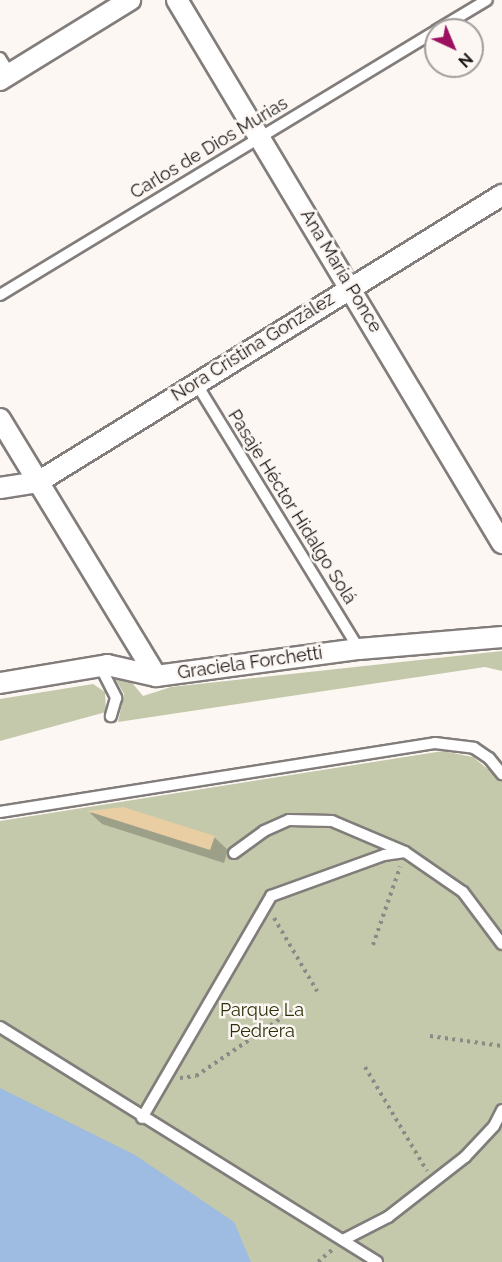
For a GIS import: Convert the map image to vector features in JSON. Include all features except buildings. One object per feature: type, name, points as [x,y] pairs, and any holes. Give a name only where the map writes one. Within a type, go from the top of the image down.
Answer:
[{"type":"street","points":[[3,71],[130,0]]},
{"type":"street","name":"Ana María Ponce","points":[[177,0],[351,286],[502,543]]},
{"type":"street","name":"Nora Cristina González","points":[[0,488],[38,482],[351,286],[502,195]]},
{"type":"street","points":[[0,418],[156,676]]},
{"type":"street","points":[[493,637],[502,626]]},
{"type":"street","name":"Graciela Forchetti","points":[[0,683],[100,666],[156,676],[359,649],[493,637]]},
{"type":"lane","name":"Carlos de Dios Murias","points":[[456,18],[487,0]]},
{"type":"lane","name":"Carlos de Dios Murias","points":[[0,295],[424,37]]},
{"type":"lane","name":"Pasaje Héctor Hidalgo Solá","points":[[196,383],[359,649]]},
{"type":"lane","points":[[100,666],[116,698],[111,716]]},
{"type":"lane","points":[[0,812],[435,743],[474,748],[489,758],[502,774]]},
{"type":"lane","points":[[234,854],[264,831],[290,820],[332,821],[405,852],[463,892],[502,944]]},
{"type":"lane","points":[[142,1118],[272,896],[314,879],[405,852]]},
{"type":"lane","points":[[0,1026],[142,1118],[377,1262]]},
{"type":"lane","points":[[343,1240],[388,1217],[465,1157],[494,1126],[502,1110]]},
{"type":"path","points":[[373,945],[405,852]]},
{"type":"path","points":[[266,905],[317,991]]},
{"type":"path","points":[[164,1080],[196,1076],[302,1004]]},
{"type":"path","points":[[430,1036],[502,1046]]},
{"type":"path","points":[[365,1067],[433,1182]]},
{"type":"green space","points":[[502,651],[502,671],[485,667],[118,722],[124,694],[116,680],[129,679],[143,696],[171,687]]},
{"type":"green space","points":[[93,684],[105,692],[106,712],[0,741],[0,699]]},
{"type":"green space","name":"Parque La Pedrera","points":[[443,751],[473,757],[502,781],[502,1262],[0,1262],[0,821]]},
{"type":"water","points":[[0,1088],[135,1155],[234,1222],[251,1262],[0,1262]]}]
